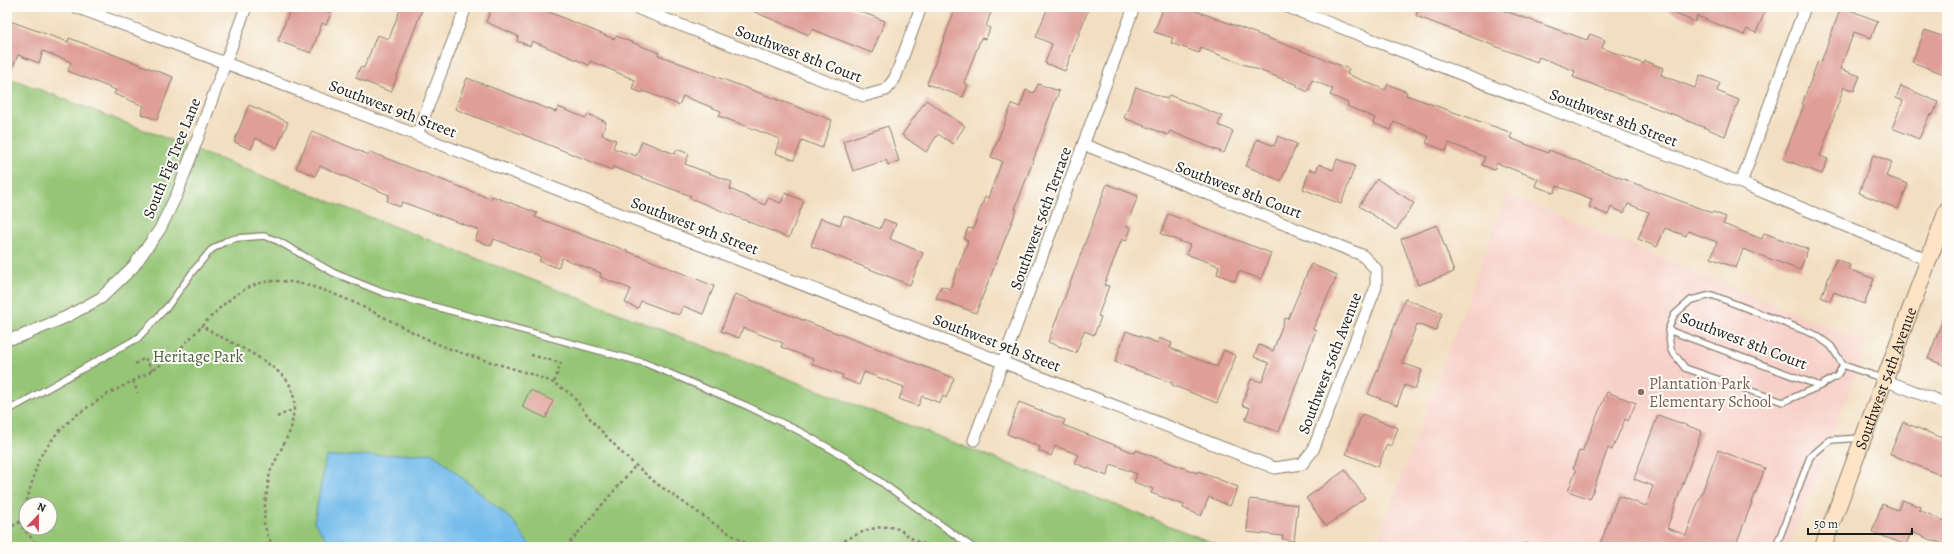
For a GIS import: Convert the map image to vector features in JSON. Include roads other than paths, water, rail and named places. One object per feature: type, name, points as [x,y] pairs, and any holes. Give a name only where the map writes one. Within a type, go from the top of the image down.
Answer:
[{"type":"street","name":"Southwest 9th Street","points":[[76,7],[226,62],[417,135],[1275,468],[1302,464]]},
{"type":"street","name":"South Fig Tree Lane","points":[[7,339],[26,334],[66,317],[101,298],[133,267],[160,229],[177,194],[246,7]]},
{"type":"street","points":[[417,135],[466,7]]},
{"type":"street","name":"Southwest 8th Court","points":[[634,7],[864,96],[886,90],[896,78],[921,7]]},
{"type":"street","name":"Southwest 56th Terrace","points":[[974,440],[1085,146],[1134,7]]},
{"type":"street","name":"Southwest 8th Street","points":[[1288,7],[1741,183],[1928,260]]},
{"type":"street","points":[[1741,183],[1805,7]]},
{"type":"street","name":"Southwest 8th Court","points":[[1085,146],[1362,255],[1376,269]]},
{"type":"street","name":"Southwest 54th Avenue","points":[[1823,547],[1947,210]]},
{"type":"street","name":"Southwest 56th Avenue","points":[[1302,464],[1312,450],[1376,287],[1376,269]]},
{"type":"street","points":[[1884,380],[1947,404]]},
{"type":"lane","points":[[7,411],[138,338],[168,306],[194,270],[211,250],[226,241],[237,238],[264,236],[284,245],[334,273],[384,293],[645,363],[747,406],[801,432],[850,460],[972,547]]},
{"type":"lane","name":"Southwest 8th Court","points":[[1712,294],[1816,335],[1831,346],[1843,365],[1836,376],[1820,386],[1668,330],[1674,315],[1691,300],[1712,294]]},
{"type":"lane","points":[[1668,330],[1671,350],[1685,368],[1783,402],[1820,386]]},
{"type":"lane","points":[[1843,365],[1884,380]]},
{"type":"lane","points":[[1776,547],[1810,457],[1830,440],[1863,438]]},
{"type":"water","points":[[433,453],[513,521],[531,547],[332,547],[314,522],[326,457]]},
{"type":"place","name":"Plantation Park Elementary School","points":[[1641,392]]},
{"type":"park label","name":"Heritage Park","points":[[198,356]]}]
